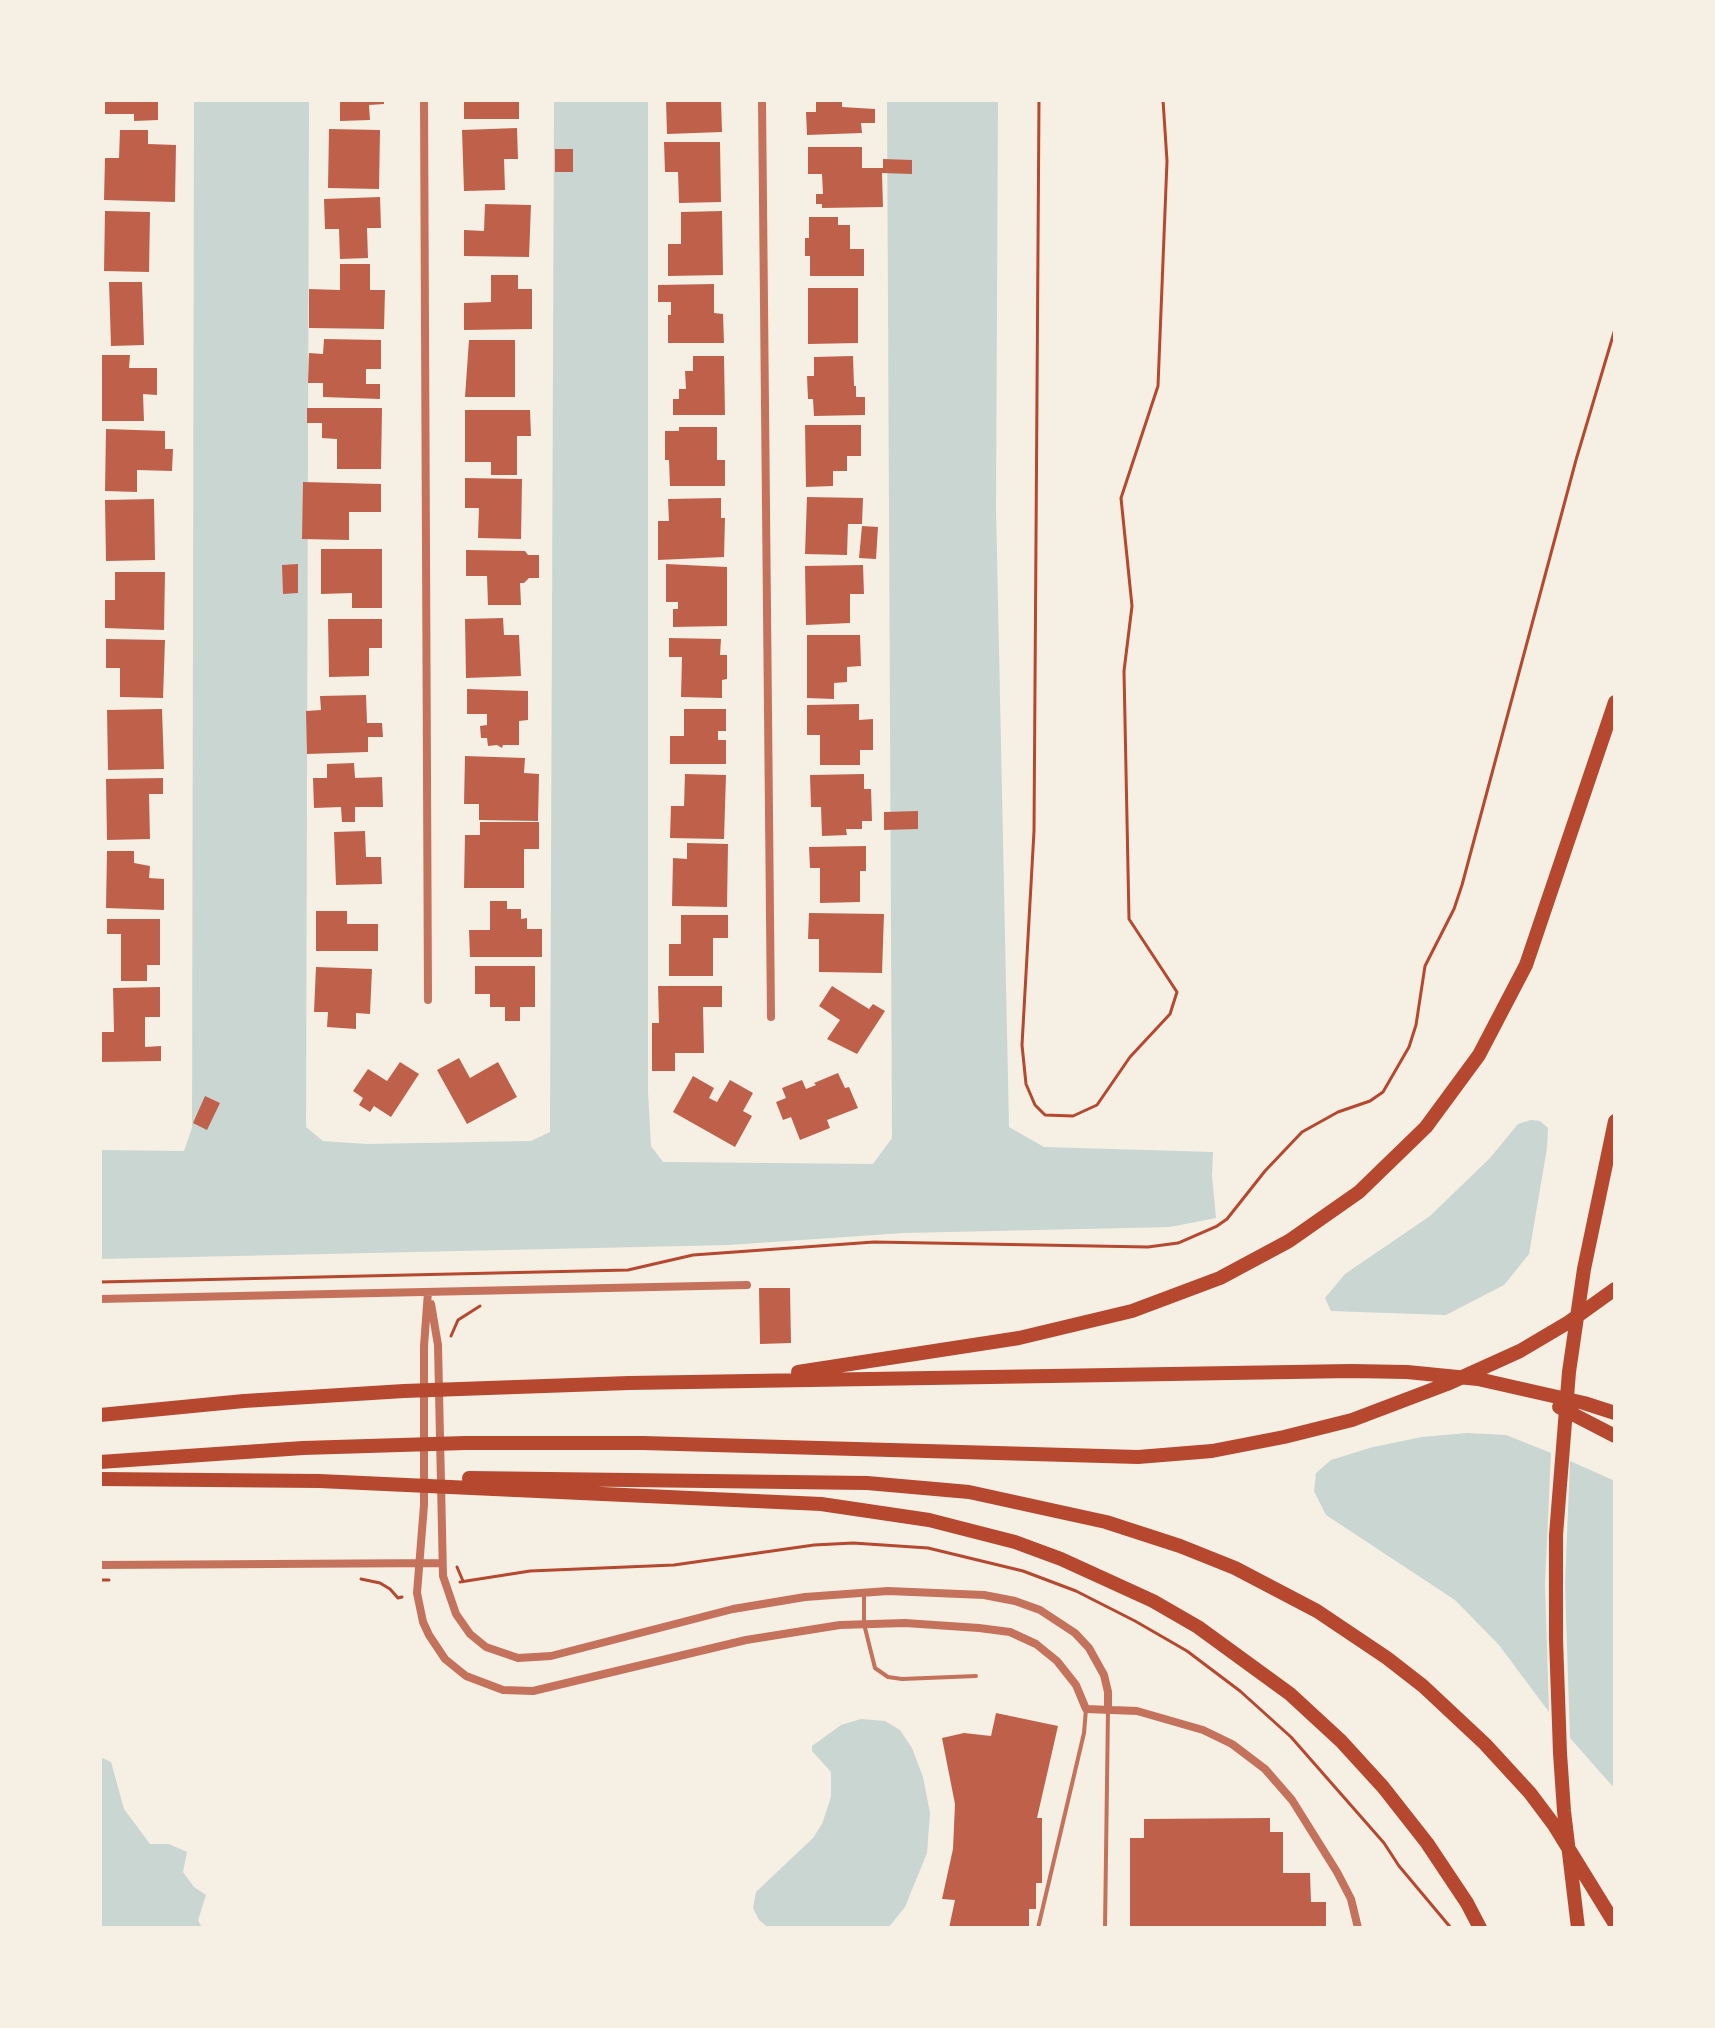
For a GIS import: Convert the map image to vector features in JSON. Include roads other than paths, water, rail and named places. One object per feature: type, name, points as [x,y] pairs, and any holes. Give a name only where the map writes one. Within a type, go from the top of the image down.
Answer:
[{"type":"highway","points":[[748,1380],[1019,1338],[1132,1311],[1220,1278],[1289,1241],[1359,1192],[1426,1127],[1479,1055],[1526,965],[1615,702]]},
{"type":"highway","points":[[1578,1928],[1564,1811],[1556,1639],[1556,1535],[1569,1372],[1591,1232],[1615,1121]]},
{"type":"highway","points":[[100,1462],[164,1455],[465,1443],[643,1443],[1138,1457],[1212,1451],[1352,1420],[1447,1384],[1520,1351],[1569,1322],[1615,1289]]},
{"type":"highway","points":[[100,1415],[244,1401],[404,1391],[748,1380],[1365,1371],[1450,1375],[1503,1384],[1615,1413]]},
{"type":"highway","points":[[1503,1384],[1540,1398],[1615,1436]]},
{"type":"highway","points":[[100,1479],[867,1483],[969,1492],[1106,1522],[1235,1568],[1317,1611],[1423,1686],[1485,1744],[1530,1793],[1554,1825],[1615,1924]]},
{"type":"highway","points":[[468,1483],[878,1510],[1015,1542],[1073,1565],[1153,1601],[1198,1627],[1290,1694],[1341,1741],[1383,1787],[1427,1843],[1480,1928]]},
{"type":"street","points":[[424,100],[428,1000]]},
{"type":"street","points":[[762,100],[771,1017]]},
{"type":"street","points":[[100,1299],[747,1285]]},
{"type":"street","points":[[428,1292],[438,1345],[445,1586],[451,1605],[470,1634],[492,1651],[518,1658],[551,1656],[733,1609],[805,1597],[864,1592],[984,1595],[1040,1610],[1075,1633],[1095,1657],[1107,1684],[1108,1710]]},
{"type":"street","points":[[428,1292],[424,1346],[424,1505],[417,1593],[435,1647],[466,1676],[503,1690],[533,1691],[746,1640],[864,1624],[966,1626],[1025,1638],[1046,1651],[1067,1672],[1086,1709],[1137,1711],[1203,1730],[1232,1744],[1265,1769],[1292,1800],[1337,1872],[1351,1899],[1358,1928]]},
{"type":"street","points":[[100,1565],[442,1563]]},
{"type":"lane","points":[[864,1592],[864,1624],[875,1668],[888,1677],[902,1679],[976,1676]]},
{"type":"lane","points":[[1038,1928],[1084,1733],[1086,1709]]},
{"type":"lane","points":[[1105,1928],[1108,1710]]}]
